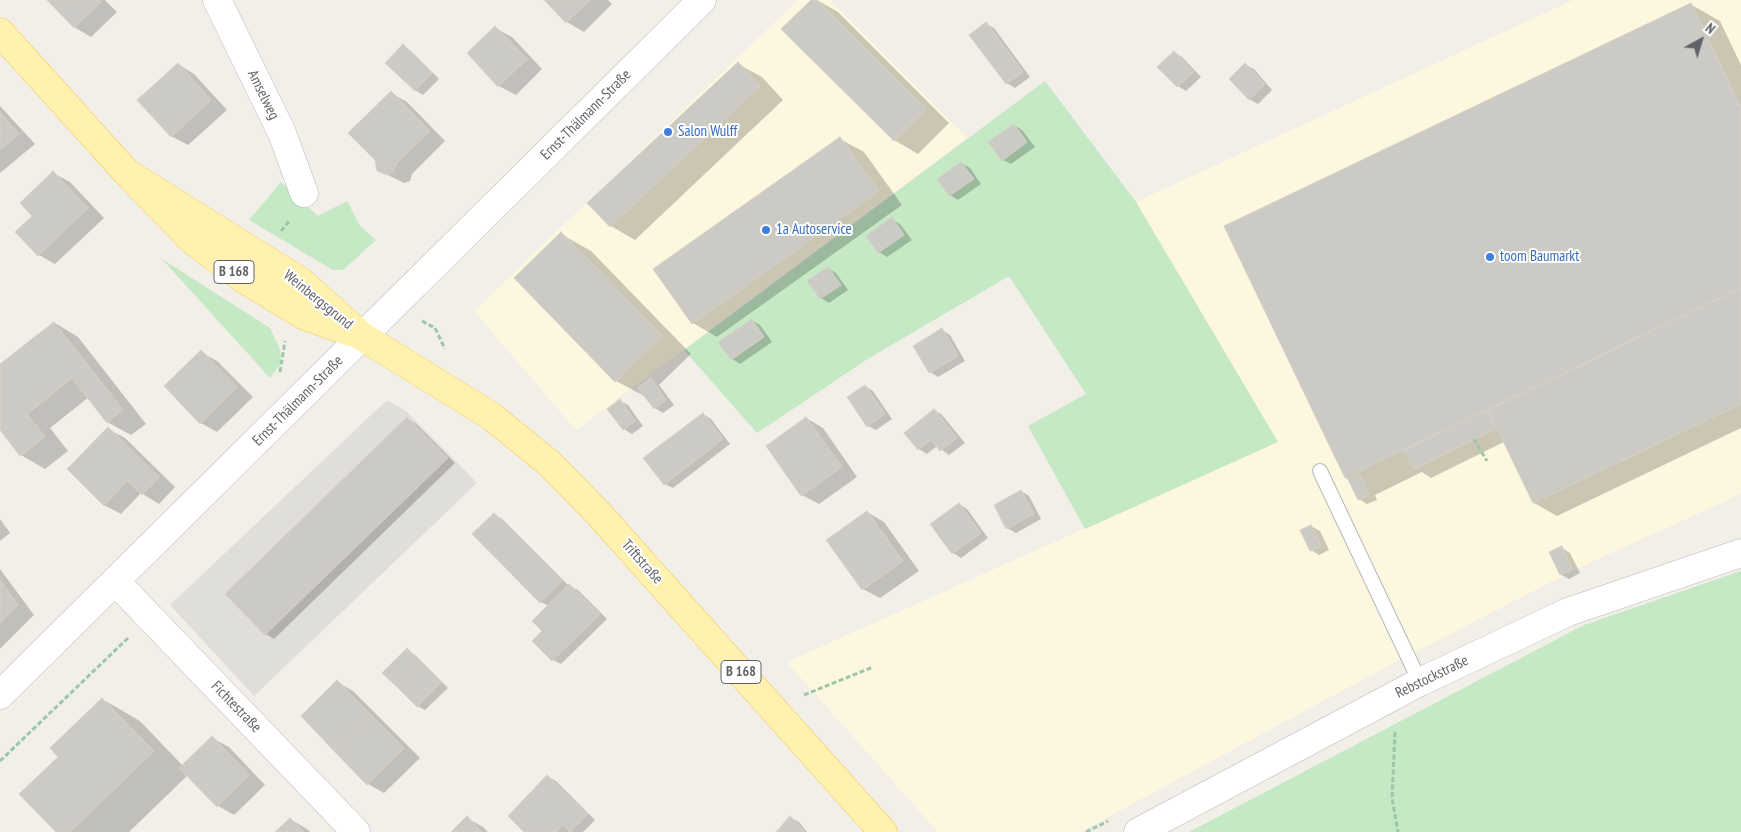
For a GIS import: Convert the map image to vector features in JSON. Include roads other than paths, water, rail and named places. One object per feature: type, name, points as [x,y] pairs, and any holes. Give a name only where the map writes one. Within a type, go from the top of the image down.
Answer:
[{"type":"main road","name":"Weinbergsgrund","points":[[0,32],[127,172],[192,240],[242,278],[305,316],[363,337]]},
{"type":"main road","name":"Triftstraße","points":[[363,337],[491,416],[550,464],[598,513],[883,832]]},
{"type":"street","name":"Amselweg","points":[[216,0],[282,133],[304,193]]},
{"type":"street","name":"Ernst-Thälmann-Straße","points":[[0,695],[702,0]]},
{"type":"street","name":"Rebstockstraße","points":[[1138,832],[1420,682],[1568,612],[1741,553]]},
{"type":"street","name":"Fichtestraße","points":[[115,581],[356,832]]},
{"type":"lane","points":[[1320,471],[1420,682]]},
{"type":"place","name":"Salon Wulff","points":[[668,132]]},
{"type":"place","name":"1a Autoservice","points":[[766,230]]},
{"type":"place","name":"toom Baumarkt","points":[[1490,257]]}]
